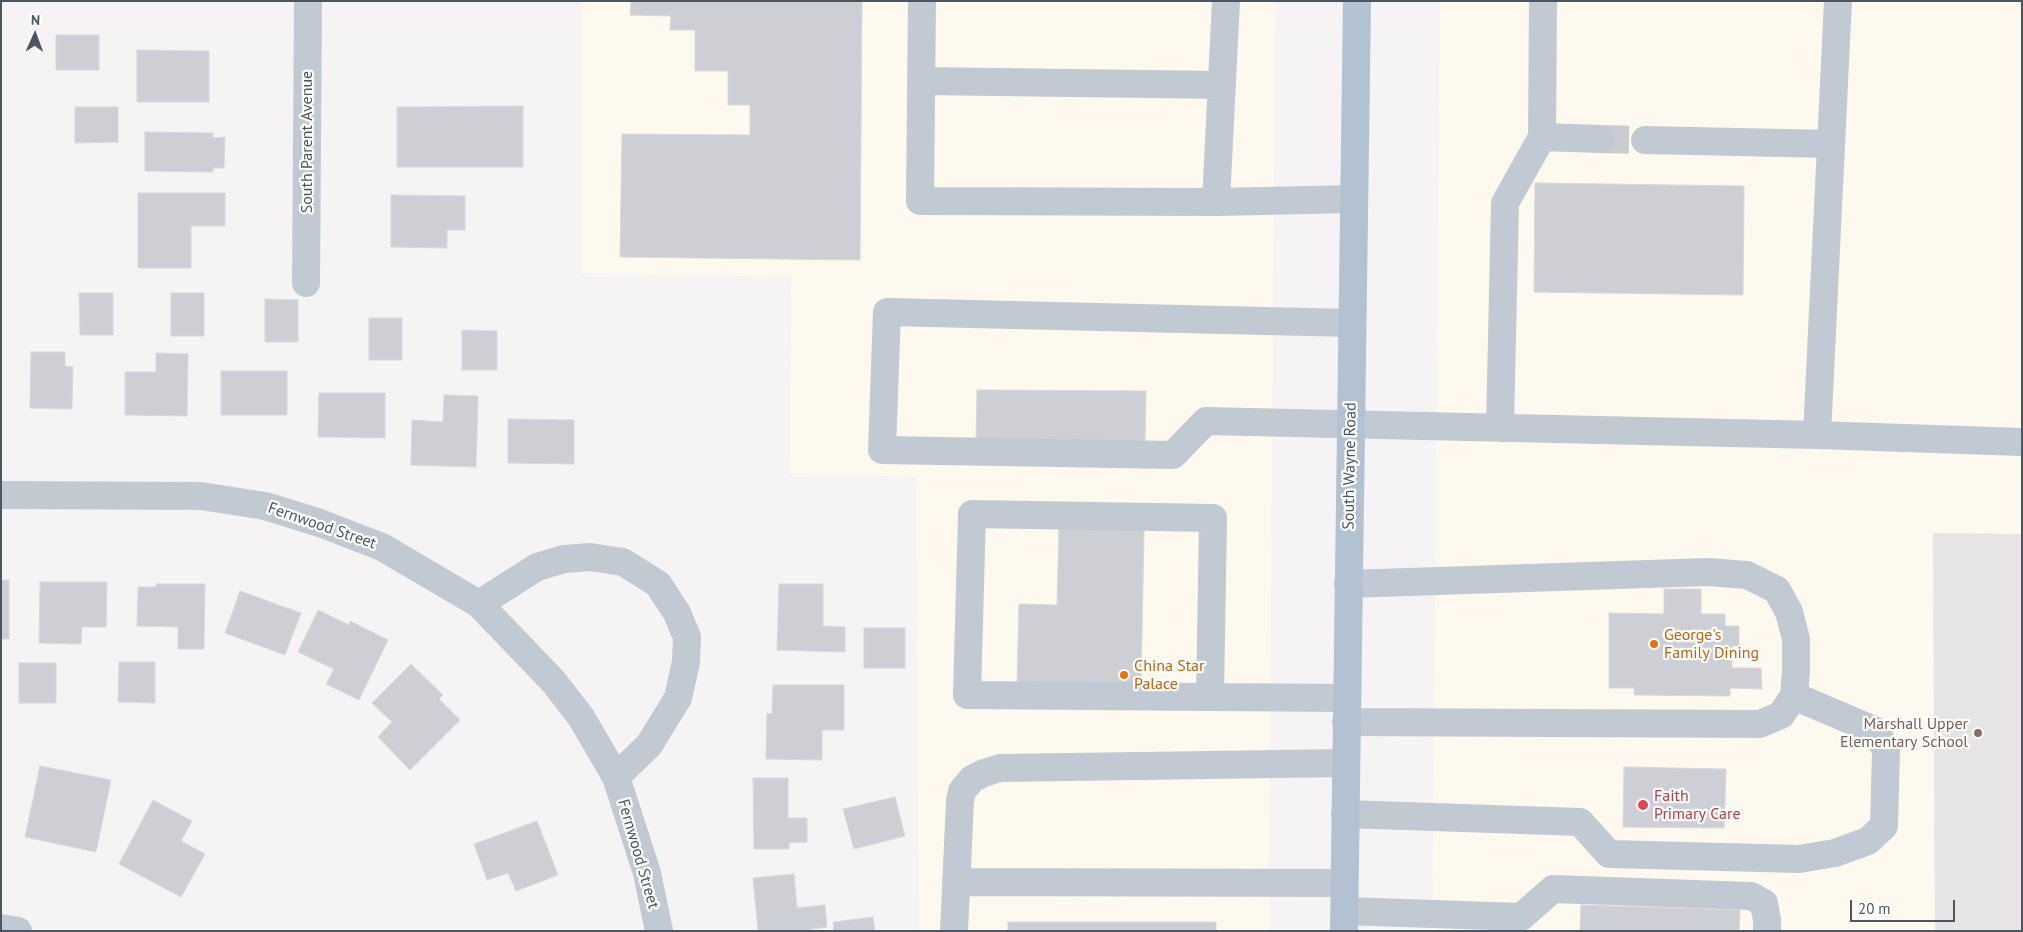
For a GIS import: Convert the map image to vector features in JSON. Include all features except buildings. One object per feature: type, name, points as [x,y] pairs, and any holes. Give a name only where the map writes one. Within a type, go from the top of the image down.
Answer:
[{"type":"main road","name":"South Wayne Road","points":[[1344,921],[1357,1]]},
{"type":"street","name":"South Parent Avenue","points":[[306,283],[308,1]]},
{"type":"street","points":[[922,1],[920,201],[1216,202],[1354,199]]},
{"type":"street","points":[[1216,202],[1226,1]]},
{"type":"street","points":[[1500,428],[1506,203],[1542,137],[1543,1]]},
{"type":"street","points":[[1817,435],[1838,1]]},
{"type":"street","points":[[921,81],[1222,85]]},
{"type":"street","points":[[1542,137],[1601,139]]},
{"type":"street","points":[[1646,140],[1831,144]]},
{"type":"street","points":[[1351,323],[887,312],[882,450],[1173,455],[1206,421],[1817,435],[2022,442]]},
{"type":"street","name":"Fernwood Street","points":[[1,495],[201,496],[266,506],[320,523],[382,547],[478,604],[553,681],[581,717],[616,778],[647,873],[659,931]]},
{"type":"street","points":[[1210,697],[1213,518],[972,514],[967,695],[1210,697],[1347,710],[1760,724],[1781,714],[1794,696],[1796,639],[1789,612],[1777,590],[1747,575],[1708,572],[1348,584]]},
{"type":"street","name":"Fernwood Street","points":[[478,604],[537,568],[564,558],[590,556],[624,562],[658,584],[678,612],[687,637],[686,662],[678,698],[649,745],[616,778]]},
{"type":"street","points":[[1345,814],[1580,822],[1609,854],[1799,859],[1835,853],[1868,841],[1884,826],[1886,750],[1876,731],[1794,696]]},
{"type":"street","points":[[954,931],[960,800],[962,791],[972,779],[1000,768],[1346,763]]},
{"type":"street","points":[[956,882],[1344,883]]},
{"type":"street","points":[[1344,921],[1521,924],[1553,889],[1751,896],[1764,903],[1767,931]]},
{"type":"street","points":[[1,928],[18,931]]},
{"type":"shaded area","points":[[582,1],[1275,1],[1269,931],[919,931],[916,477],[790,473],[791,277],[582,273]]},
{"type":"shaded area","points":[[1440,1],[2022,1],[2022,534],[1933,533],[1935,931],[1432,931]]},
{"type":"shaded area","name":"Marshall Upper Elementary School","points":[[1933,533],[2022,534],[2022,931],[1935,931]]},
{"type":"tunnel","points":[[1601,139],[1645,140]]},
{"type":"place","name":"George's Family Dining","points":[[1654,644]]},
{"type":"place","name":"China Star Palace","points":[[1124,675]]},
{"type":"place","name":"Marshall Upper Elementary School","points":[[1978,733]]},
{"type":"place","name":"Faith Primary Care","points":[[1643,805]]}]
